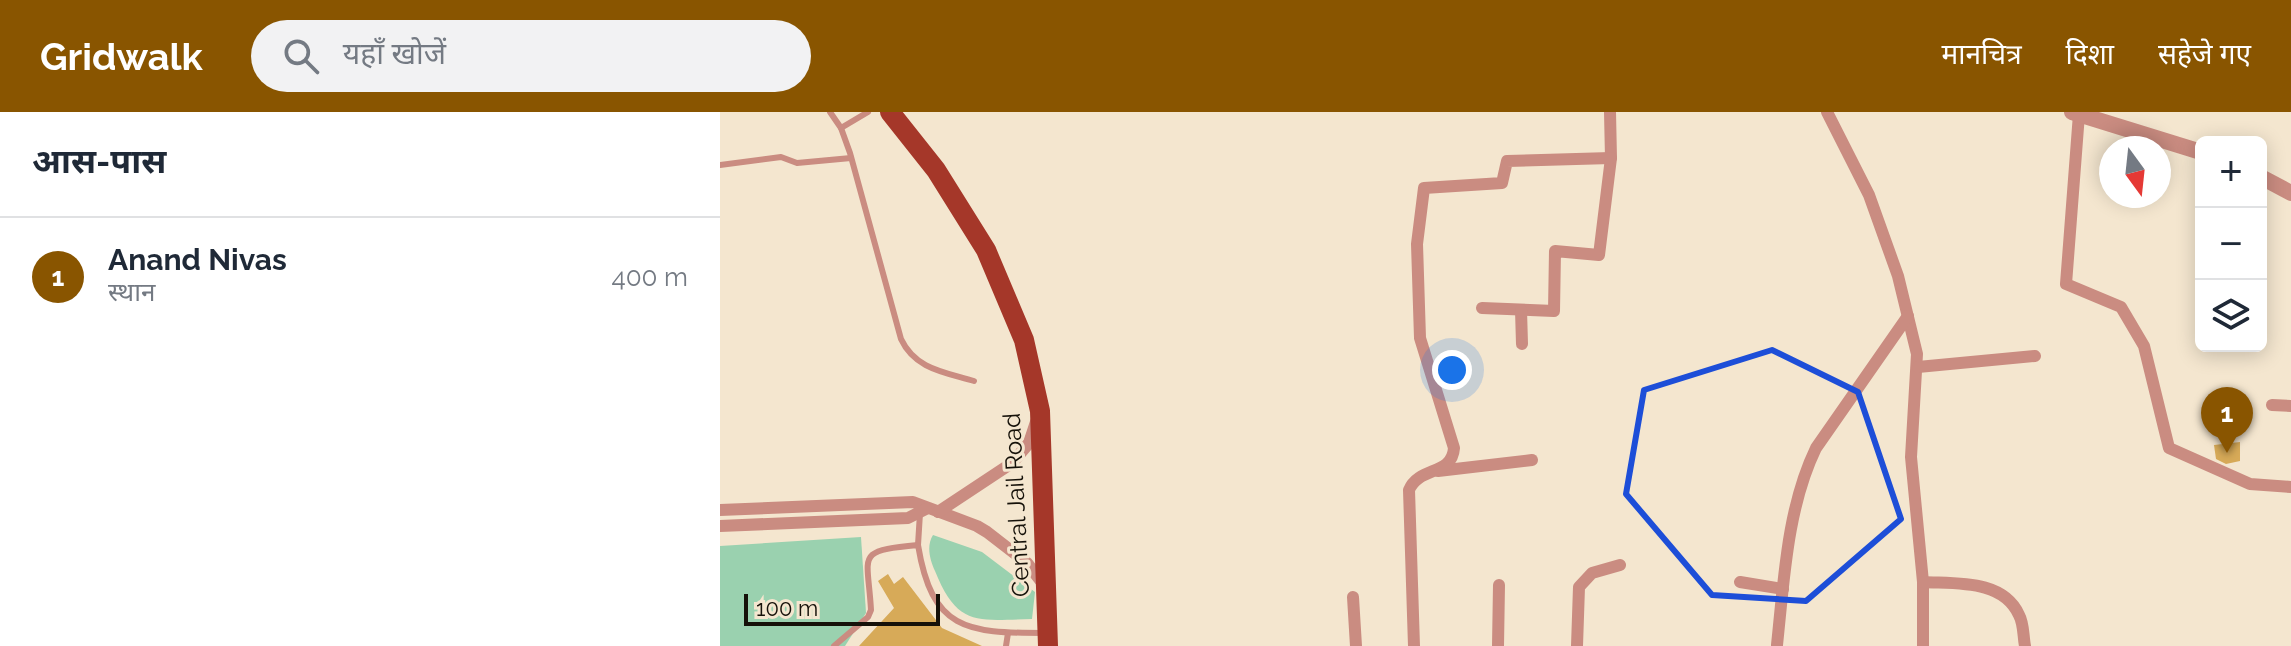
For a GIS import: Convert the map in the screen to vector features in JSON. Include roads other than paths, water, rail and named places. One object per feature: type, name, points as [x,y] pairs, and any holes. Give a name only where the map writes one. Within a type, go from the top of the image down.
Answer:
[{"type":"main road","name":"Central Jail Road","points":[[890,112],[936,170],[986,250],[1024,340],[1040,411],[1048,639]]},
{"type":"street","points":[[1482,308],[1554,311],[1555,251],[1599,255],[1611,158],[1610,112]]},
{"type":"street","points":[[1827,112],[1869,195],[1898,276],[1918,367],[1911,457],[1923,582],[1923,646]]},
{"type":"street","points":[[2195,150],[2076,113],[2066,284],[2121,307],[2144,346],[2169,448],[2250,484],[2291,487]]},
{"type":"street","points":[[1438,471],[1450,461],[1454,448],[1420,338],[1417,244],[1424,188],[1502,183],[1507,161],[1611,158]]},
{"type":"street","points":[[2267,180],[2291,193]]},
{"type":"street","points":[[1521,310],[1522,344]]},
{"type":"street","points":[[1777,645],[1796,505],[1809,464],[1816,448],[1908,316]]},
{"type":"street","points":[[1918,367],[2035,356]]},
{"type":"street","points":[[2272,405],[2291,406]]},
{"type":"street","points":[[720,526],[908,518],[928,511],[1021,455],[1029,443],[1040,411]]},
{"type":"street","points":[[1414,646],[1409,490],[1413,480],[1422,474],[1438,471],[1532,460]]},
{"type":"street","points":[[720,510],[908,501],[987,532],[1027,563],[1046,587]]},
{"type":"street","points":[[1577,646],[1579,587],[1592,573],[1620,565]]},
{"type":"street","points":[[1740,582],[1783,589]]},
{"type":"street","points":[[1923,582],[1981,586],[2001,594],[2021,618],[2025,646]]},
{"type":"street","points":[[1498,646],[1499,585]]},
{"type":"street","points":[[1353,597],[1356,646]]},
{"type":"lane","points":[[830,112],[841,128],[851,158],[906,350],[914,360],[974,381]]},
{"type":"lane","points":[[841,128],[868,112]]},
{"type":"lane","points":[[720,165],[781,157],[797,163],[851,158]]},
{"type":"lane","points":[[928,511],[918,545],[924,579],[943,611],[967,627],[1048,639]]},
{"type":"lane","points":[[834,646],[868,617],[871,610],[866,564],[870,556],[884,548],[918,545]]},
{"type":"lane","points":[[1006,646],[1008,633]]},
{"type":"place","name":"Anand Nivas","points":[[2227,453]]}]
